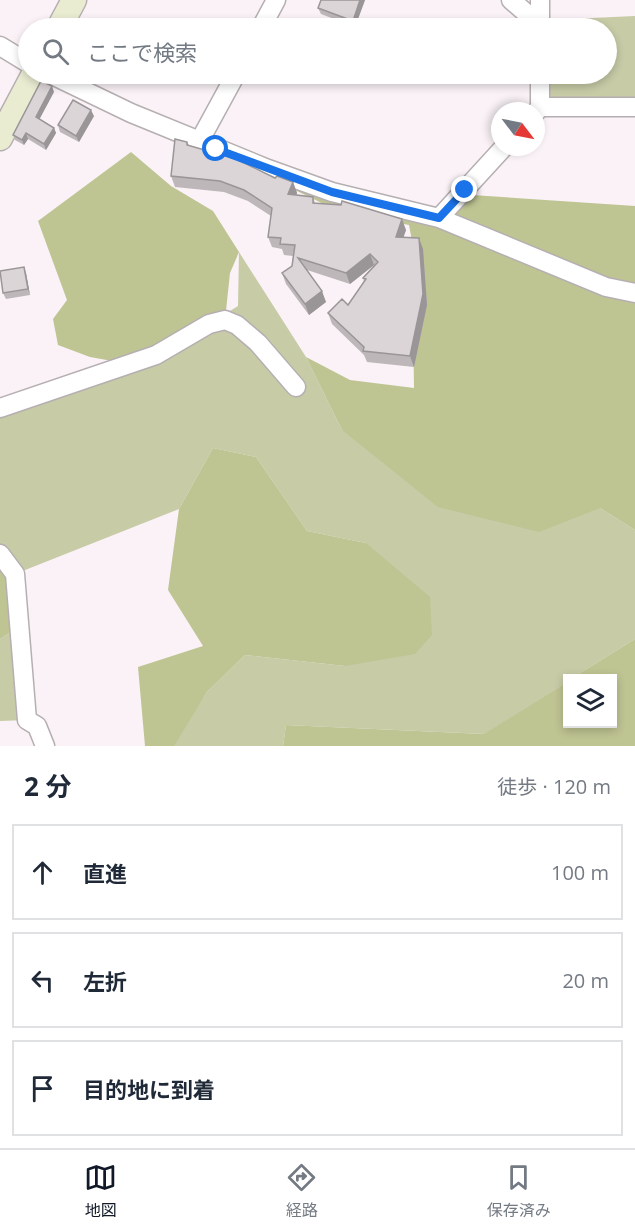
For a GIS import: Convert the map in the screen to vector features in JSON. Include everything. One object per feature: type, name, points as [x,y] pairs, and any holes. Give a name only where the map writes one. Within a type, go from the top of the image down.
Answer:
[{"type":"street","points":[[64,18],[74,0]]},
{"type":"street","points":[[266,18],[276,0]]},
{"type":"street","points":[[511,0],[531,18]]},
{"type":"street","points":[[540,0],[540,18]]},
{"type":"street","points":[[0,46],[18,57]]},
{"type":"street","points":[[0,138],[29,84]]},
{"type":"street","points":[[72,84],[199,142],[332,192],[439,218],[606,287],[635,293]]},
{"type":"street","points":[[199,142],[231,84]]},
{"type":"street","points":[[538,102],[539,84]]},
{"type":"street","points":[[545,109],[635,107]]},
{"type":"street","points":[[439,218],[496,156]]},
{"type":"street","points":[[0,408],[156,355],[209,324],[225,320],[237,325],[258,343],[296,387]]},
{"type":"street","points":[[0,554],[15,574],[27,720],[37,726],[45,746]]},
{"type":"green space","points":[[635,16],[635,98],[545,99],[546,84],[617,84],[617,18],[592,18]]},
{"type":"green space","points":[[131,152],[171,186],[213,211],[239,252],[230,273],[225,320],[129,364],[90,357],[58,345],[53,319],[67,300],[38,221]]},
{"type":"green space","points":[[312,185],[434,217],[472,195],[635,206],[635,530],[600,508],[539,532],[438,507],[342,430],[306,357],[350,380],[414,388],[412,241],[409,225],[338,211],[295,190]]},
{"type":"green space","points":[[239,252],[306,357],[342,430],[600,508],[635,530],[635,639],[578,674],[563,674],[563,685],[485,734],[286,725],[283,746],[172,746],[207,692],[245,655],[345,666],[366,543],[307,531],[256,457],[213,448],[179,509],[15,574],[0,549],[0,408],[209,324],[238,306]]},
{"type":"green space","points":[[213,448],[256,457],[307,531],[366,543],[430,597],[432,635],[415,654],[345,666],[245,655],[207,692],[174,746],[145,746],[138,667],[203,646],[168,590],[179,509]]},
{"type":"green space","points":[[0,552],[20,626],[0,639]]},
{"type":"green space","points":[[20,626],[27,720],[0,721],[0,639]]},
{"type":"green space","points":[[635,639],[635,746],[283,746],[286,725],[484,734],[563,685],[563,728],[617,728],[617,674],[578,674]]},
{"type":"building","points":[[321,0],[360,0],[354,18],[345,18],[318,8]]},
{"type":"building","points":[[39,84],[52,86],[36,117],[54,128],[44,144],[26,133],[22,140],[13,135]]},
{"type":"building","points":[[73,100],[91,110],[76,136],[58,125]]},
{"type":"building","points":[[175,139],[187,142],[187,145],[236,159],[275,178],[277,176],[293,182],[288,194],[313,197],[313,203],[341,205],[342,201],[402,219],[396,237],[419,238],[423,294],[410,356],[363,351],[364,347],[328,313],[342,299],[348,305],[366,279],[363,278],[378,262],[370,254],[346,273],[298,258],[322,291],[305,304],[282,273],[292,266],[295,245],[280,244],[281,238],[268,237],[272,208],[244,190],[220,181],[171,176]]},
{"type":"building","points":[[24,267],[28,289],[3,293],[0,271]]},
{"type":"route","points":[[216,149],[332,192],[439,218],[465,190]]}]
